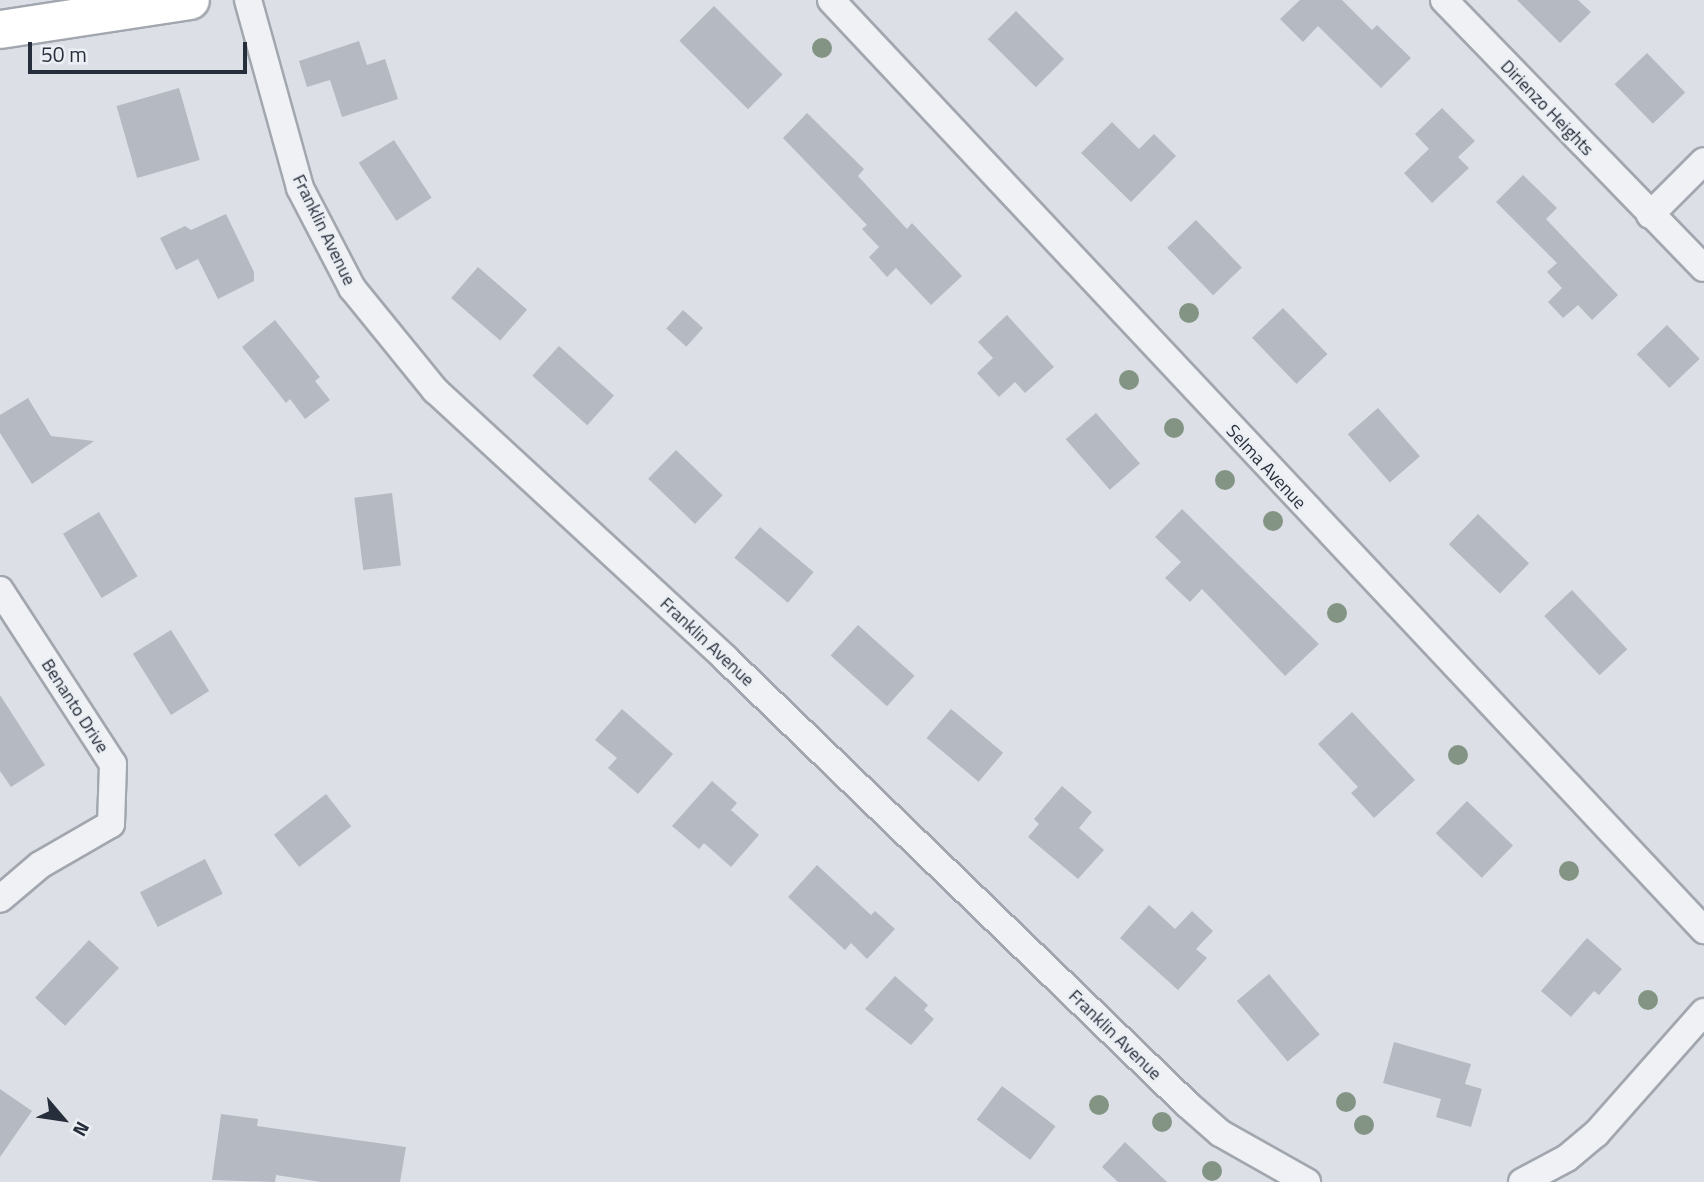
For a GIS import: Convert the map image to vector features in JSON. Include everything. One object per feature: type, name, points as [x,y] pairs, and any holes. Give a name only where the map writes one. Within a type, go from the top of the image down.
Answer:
[{"type":"street","points":[[0,29],[190,0]]},
{"type":"street","name":"Franklin Avenue","points":[[248,0],[300,188],[352,288],[435,390],[725,658],[1187,1104],[1220,1133],[1307,1182]]},
{"type":"street","name":"Selma Avenue","points":[[831,0],[1704,930]]},
{"type":"street","name":"Dirienzo Heights","points":[[1444,0],[1704,268]]},
{"type":"street","points":[[1650,215],[1704,161]]},
{"type":"street","name":"Benanto Drive","points":[[0,590],[113,764],[111,824],[40,864],[0,899]]},
{"type":"street","points":[[1522,1182],[1567,1158],[1597,1134],[1704,1012]]},
{"type":"building","points":[[1300,0],[1342,0],[1372,30],[1377,25],[1411,58],[1381,88],[1318,26],[1303,42],[1280,19]]},
{"type":"building","points":[[1517,0],[1578,0],[1591,12],[1560,43]]},
{"type":"building","points":[[714,6],[783,75],[748,109],[679,41]]},
{"type":"building","points":[[1016,11],[1064,59],[1036,87],[988,39]]},
{"type":"building","points":[[359,41],[367,65],[385,59],[398,99],[342,117],[330,80],[307,87],[299,61]]},
{"type":"building","points":[[1647,53],[1685,93],[1653,124],[1615,84]]},
{"type":"building","points":[[179,88],[200,160],[137,178],[117,106]]},
{"type":"building","points":[[1442,108],[1475,141],[1458,157],[1469,168],[1432,203],[1404,173],[1429,149],[1415,134]]},
{"type":"building","points":[[807,113],[864,169],[858,176],[907,229],[912,223],[962,276],[931,305],[896,268],[887,277],[869,257],[879,247],[862,229],[867,225],[783,138]]},
{"type":"building","points":[[1112,122],[1139,149],[1154,134],[1176,156],[1131,202],[1081,153]]},
{"type":"building","points":[[394,140],[432,198],[396,221],[359,163]]},
{"type":"building","points":[[1523,175],[1557,208],[1546,219],[1618,295],[1592,320],[1578,305],[1563,318],[1548,302],[1562,288],[1547,272],[1557,263],[1496,202]]},
{"type":"building","points":[[226,214],[254,272],[254,281],[218,299],[198,259],[176,270],[160,238],[185,226],[191,230]]},
{"type":"building","points":[[1196,220],[1242,267],[1213,295],[1167,248]]},
{"type":"building","points":[[478,267],[527,310],[500,341],[451,298]]},
{"type":"building","points":[[1283,308],[1327,354],[1297,384],[1252,338]]},
{"type":"building","points":[[683,310],[703,328],[686,347],[666,329]]},
{"type":"building","points":[[1007,315],[1054,367],[1025,393],[1015,382],[999,397],[977,373],[993,358],[978,342]]},
{"type":"building","points":[[275,320],[320,377],[315,381],[330,400],[305,419],[290,399],[286,403],[242,347]]},
{"type":"building","points":[[1667,325],[1700,359],[1669,388],[1637,354]]},
{"type":"building","points":[[559,346],[614,396],[587,425],[532,376]]},
{"type":"building","points":[[28,398],[51,436],[94,441],[32,484],[0,433],[0,415]]},
{"type":"building","points":[[1378,408],[1420,456],[1390,483],[1348,434]]},
{"type":"building","points":[[1096,413],[1140,464],[1110,490],[1066,439]]},
{"type":"building","points":[[676,450],[723,495],[695,524],[648,479]]},
{"type":"building","points":[[392,493],[401,565],[363,570],[354,498]]},
{"type":"building","points":[[1182,509],[1319,644],[1285,676],[1202,589],[1190,602],[1165,578],[1181,562],[1155,537]]},
{"type":"building","points":[[99,512],[138,576],[102,598],[63,534]]},
{"type":"building","points":[[1478,514],[1529,563],[1500,594],[1449,544]]},
{"type":"building","points":[[760,527],[814,572],[788,603],[734,558]]},
{"type":"building","points":[[1572,590],[1627,649],[1599,675],[1544,616]]},
{"type":"building","points":[[858,625],[914,676],[887,706],[831,655]]},
{"type":"building","points":[[171,630],[209,691],[171,715],[133,654]]},
{"type":"building","points":[[0,695],[45,765],[11,787],[0,771]]},
{"type":"building","points":[[622,709],[673,754],[638,794],[608,768],[617,758],[595,740]]},
{"type":"building","points":[[951,709],[1003,753],[979,782],[927,738]]},
{"type":"building","points":[[1352,712],[1415,780],[1374,818],[1351,793],[1358,787],[1318,744]]},
{"type":"building","points":[[712,781],[737,803],[731,810],[759,835],[731,867],[704,843],[699,849],[672,826]]},
{"type":"building","points":[[1062,786],[1092,812],[1079,828],[1104,850],[1078,879],[1028,837],[1039,824],[1034,819]]},
{"type":"building","points":[[326,794],[351,826],[299,867],[274,835]]},
{"type":"building","points":[[1467,801],[1513,845],[1482,878],[1436,833]]},
{"type":"building","points":[[205,859],[223,894],[158,927],[140,892]]},
{"type":"building","points":[[817,865],[871,915],[875,911],[895,929],[867,959],[851,943],[845,950],[788,897]]},
{"type":"building","points":[[1149,905],[1175,929],[1192,911],[1213,931],[1196,949],[1207,958],[1178,990],[1120,938]]},
{"type":"building","points":[[1587,938],[1622,969],[1599,995],[1594,991],[1571,1017],[1541,991]]},
{"type":"building","points":[[89,940],[119,968],[65,1026],[35,998]]},
{"type":"building","points":[[1269,974],[1320,1035],[1288,1062],[1237,1001]]},
{"type":"building","points":[[895,976],[928,1005],[924,1010],[934,1019],[911,1045],[865,1009]]},
{"type":"building","points":[[1394,1042],[1471,1064],[1465,1084],[1482,1089],[1471,1127],[1436,1117],[1441,1099],[1383,1083]]},
{"type":"building","points":[[1002,1086],[1056,1126],[1030,1160],[977,1120]]},
{"type":"building","points":[[0,1089],[32,1111],[0,1157]]},
{"type":"building","points":[[221,1114],[258,1119],[257,1126],[406,1147],[400,1182],[321,1182],[276,1175],[275,1182],[212,1180]]},
{"type":"building","points":[[1125,1142],[1167,1182],[1118,1182],[1102,1167]]}]
